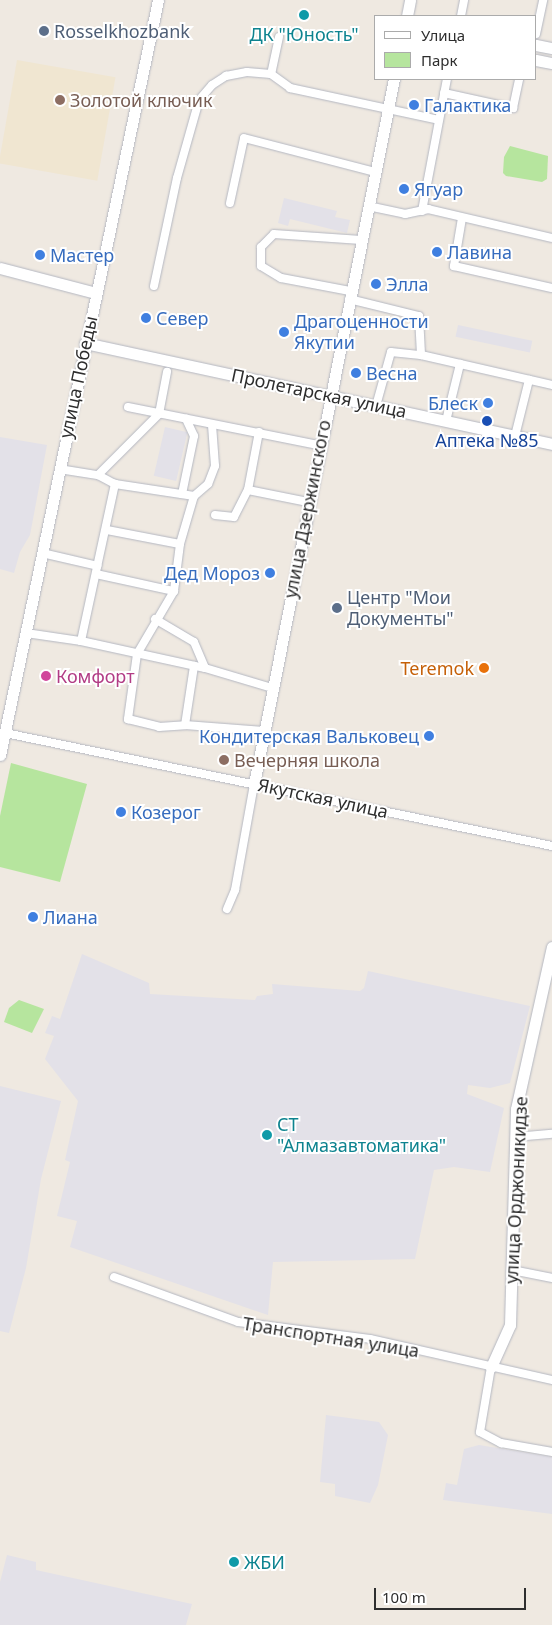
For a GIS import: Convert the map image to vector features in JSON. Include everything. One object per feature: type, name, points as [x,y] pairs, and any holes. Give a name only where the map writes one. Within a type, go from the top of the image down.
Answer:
[{"type":"main road","name":"улица Победы","points":[[0,755],[158,0]]},
{"type":"main road","points":[[407,15],[410,0]]},
{"type":"main road","points":[[537,45],[552,48]]},
{"type":"main road","points":[[537,60],[552,63]]},
{"type":"main road","name":"улица Дзержинского","points":[[254,784],[319,445],[394,80]]},
{"type":"main road","points":[[0,268],[96,293]]},
{"type":"main road","name":"Пролетарская улица","points":[[85,343],[552,444]]},
{"type":"main road","name":"улица Орджоникидзе","points":[[491,1367],[510,1325],[516,1109],[552,947]]},
{"type":"street","points":[[461,15],[464,0]]},
{"type":"street","points":[[537,29],[543,0]]},
{"type":"street","points":[[271,74],[279,37]]},
{"type":"street","points":[[154,286],[177,178],[199,100],[212,85],[226,76],[247,72],[271,74],[290,88],[439,120]]},
{"type":"street","points":[[422,211],[447,80]]},
{"type":"street","points":[[444,93],[513,108],[519,80]]},
{"type":"street","points":[[230,203],[244,138],[375,172]]},
{"type":"street","points":[[368,206],[405,214],[428,209],[552,238]]},
{"type":"street","points":[[462,218],[454,266],[552,288]]},
{"type":"street","points":[[361,240],[274,234],[261,248],[261,266],[281,278],[349,295],[419,316],[421,355]]},
{"type":"street","points":[[376,406],[391,352],[421,355],[552,385]]},
{"type":"street","points":[[446,421],[460,364]]},
{"type":"street","points":[[98,475],[159,414],[167,372]]},
{"type":"street","points":[[515,436],[529,380]]},
{"type":"street","points":[[128,407],[319,445]]},
{"type":"street","points":[[182,494],[194,436],[186,419]]},
{"type":"street","points":[[212,424],[215,466],[208,484],[194,496],[180,544],[174,591],[155,619],[137,654],[128,719],[159,727],[185,725],[264,731]]},
{"type":"street","points":[[215,515],[234,517],[248,490],[259,432]]},
{"type":"street","points":[[59,469],[98,475],[114,484],[194,496]]},
{"type":"street","points":[[81,641],[107,530],[114,484]]},
{"type":"street","points":[[248,490],[308,502]]},
{"type":"street","points":[[107,530],[180,544]]},
{"type":"street","points":[[42,553],[174,591]]},
{"type":"street","points":[[155,619],[194,642],[205,668]]},
{"type":"street","points":[[26,633],[81,641],[205,668],[272,688]]},
{"type":"street","points":[[185,725],[194,666]]},
{"type":"street","name":"Якутская улица","points":[[5,733],[552,846]]},
{"type":"street","name":"улица Дзержинского","points":[[227,909],[235,890],[254,784]]},
{"type":"street","points":[[514,1137],[552,1134]]},
{"type":"street","points":[[512,1270],[552,1278]]},
{"type":"street","name":"Транспортная улица","points":[[114,1277],[238,1322],[370,1340],[552,1380]]},
{"type":"street","name":"улица Орджоникидзе","points":[[491,1367],[480,1432],[501,1443],[552,1452]]},
{"type":"shaded area","name":"Золотой ключик","points":[[17,60],[115,77],[97,181],[0,164]]},
{"type":"shaded area","points":[[284,198],[337,211],[335,217],[350,220],[347,233],[290,219],[288,226],[278,223]]},
{"type":"shaded area","points":[[458,325],[532,341],[530,353],[456,337]]},
{"type":"shaded area","points":[[165,427],[187,432],[176,481],[154,476]]},
{"type":"shaded area","points":[[0,437],[47,445],[30,535],[20,552],[14,573],[0,569]]},
{"type":"shaded area","points":[[82,954],[149,983],[150,994],[255,1000],[257,996],[273,994],[272,984],[360,991],[364,988],[368,971],[530,1006],[510,1083],[490,1088],[468,1085],[467,1094],[504,1108],[490,1172],[454,1167],[434,1170],[415,1259],[273,1262],[268,1315],[70,1247],[77,1221],[57,1216],[70,1162],[65,1160],[78,1101],[45,1059],[54,1036],[45,1033],[52,1016],[60,1019]]},
{"type":"shaded area","points":[[0,1086],[61,1101],[41,1179],[26,1268],[9,1333],[0,1331]]},
{"type":"shaded area","points":[[326,1415],[379,1422],[388,1435],[378,1485],[370,1503],[335,1496],[335,1484],[320,1482]]},
{"type":"shaded area","points":[[479,1445],[552,1457],[552,1514],[443,1500],[446,1483],[457,1485],[464,1449]]},
{"type":"shaded area","points":[[7,1555],[36,1562],[36,1570],[192,1604],[186,1625],[0,1625],[0,1582]]},
{"type":"green space","points":[[510,146],[548,156],[547,179],[542,182],[506,176],[503,173],[504,157]]},
{"type":"green space","points":[[11,763],[87,784],[60,882],[0,867],[0,816]]},
{"type":"green space","points":[[19,1000],[44,1009],[32,1033],[4,1022],[9,1008]]},
{"type":"place","name":"ДК \"Юность\"","points":[[304,15]]},
{"type":"place","name":"Rosselkhozbank","points":[[44,31]]},
{"type":"place","name":"Золотой ключик","points":[[60,100]]},
{"type":"place","name":"Галактика","points":[[414,105]]},
{"type":"place","name":"Ягуар","points":[[404,189]]},
{"type":"place","name":"Лавина","points":[[437,252]]},
{"type":"place","name":"Мастер","points":[[40,255]]},
{"type":"place","name":"Элла","points":[[376,284]]},
{"type":"place","name":"Север","points":[[146,318]]},
{"type":"place","name":"Драгоценности Якутии","points":[[284,332]]},
{"type":"place","name":"Весна","points":[[356,373]]},
{"type":"place","name":"Блеск","points":[[488,403]]},
{"type":"place","name":"Аптека №85","points":[[487,421]]},
{"type":"place","name":"Дед Мороз","points":[[270,573]]},
{"type":"place","name":"Центр \"Мои Документы\"","points":[[337,608]]},
{"type":"place","name":"Teremok","points":[[484,668]]},
{"type":"place","name":"Комфорт","points":[[46,676]]},
{"type":"place","name":"Кондитерская Вальковец","points":[[429,736]]},
{"type":"place","name":"Вечерняя школа","points":[[224,760]]},
{"type":"place","name":"Козерог","points":[[121,812]]},
{"type":"place","name":"Лиана","points":[[33,917]]},
{"type":"place","name":"СТ \"Алмазавтоматика\"","points":[[267,1135]]},
{"type":"place","name":"ЖБИ","points":[[234,1562]]}]
